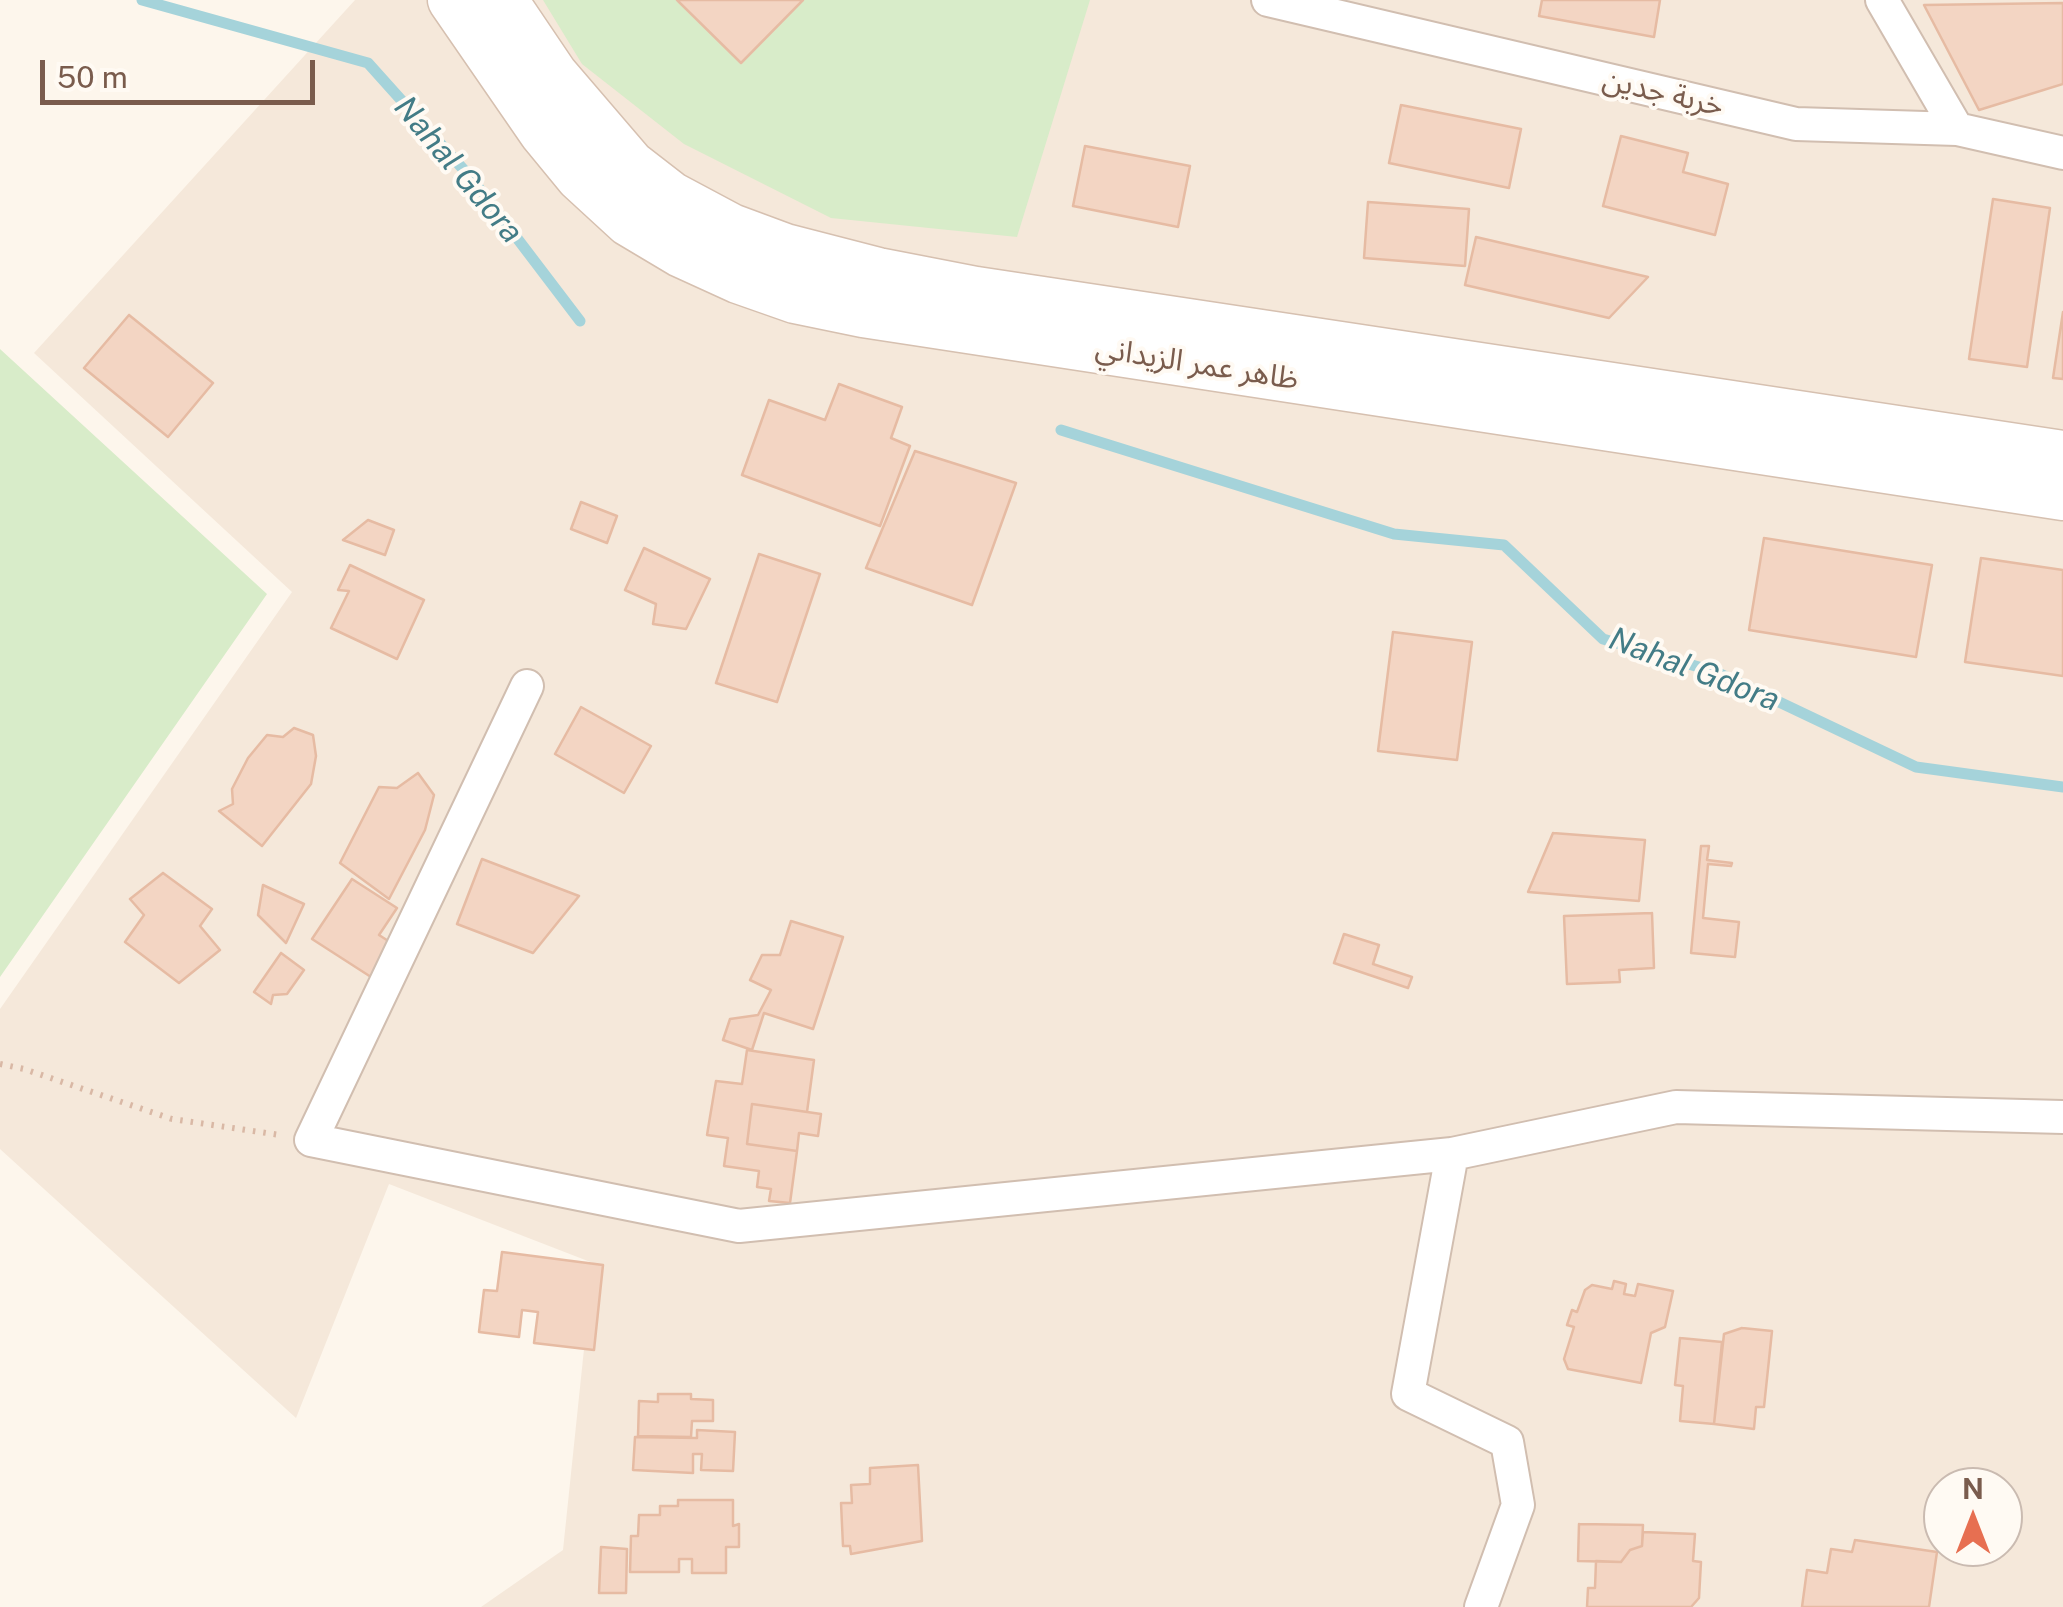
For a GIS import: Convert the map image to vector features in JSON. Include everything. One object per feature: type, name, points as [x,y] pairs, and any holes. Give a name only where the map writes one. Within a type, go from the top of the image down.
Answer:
[{"type":"main road","name":"ظاهر عمر الزيداني","points":[[452,0],[580,178],[629,222],[680,253],[795,299],[862,313],[2063,496]]},
{"type":"main road","name":"ظاهر عمر الزيداني","points":[[503,0],[553,74],[631,165],[671,196],[731,228],[785,248],[976,291],[2063,455]]},
{"type":"street","name":"خربة جدين","points":[[1268,0],[1796,124],[1957,129],[2063,153]]},
{"type":"street","points":[[1882,0],[1957,129]]},
{"type":"street","points":[[528,686],[311,1140],[740,1226],[1452,1154],[1676,1106],[2063,1117]]},
{"type":"street","points":[[1452,1154],[1408,1394],[1507,1442],[1518,1504],[1481,1607]]},
{"type":"path","points":[[0,1064],[24,1068],[172,1119],[311,1140]]},
{"type":"shaded area","points":[[355,0],[2063,0],[2063,1607],[481,1607],[563,1550],[593,1263],[389,1184],[296,1418],[0,1149],[0,1009],[292,592],[34,353]]},
{"type":"green space","points":[[543,0],[1090,0],[1017,237],[831,218],[684,144],[582,64]]},
{"type":"green space","points":[[0,349],[267,594],[0,977]]},
{"type":"building","points":[[677,0],[803,0],[741,63]]},
{"type":"building","points":[[1542,0],[1660,0],[1654,37],[1539,16]]},
{"type":"building","points":[[2063,3],[2063,84],[1979,110],[1924,5]]},
{"type":"building","points":[[1401,105],[1521,129],[1509,188],[1389,163]]},
{"type":"building","points":[[1621,136],[1688,153],[1683,172],[1728,184],[1715,235],[1603,206]]},
{"type":"building","points":[[1085,146],[1190,166],[1178,227],[1073,206]]},
{"type":"building","points":[[1993,199],[2050,208],[2027,367],[1969,359]]},
{"type":"building","points":[[1368,202],[1469,209],[1465,266],[1364,258]]},
{"type":"building","points":[[1476,237],[1648,277],[1609,318],[1465,285]]},
{"type":"building","points":[[2063,312],[2063,379],[2053,378]]},
{"type":"building","points":[[129,315],[213,383],[168,437],[84,368]]},
{"type":"building","points":[[839,384],[902,407],[891,438],[910,446],[880,526],[742,475],[769,400],[825,420]]},
{"type":"building","points":[[915,451],[1016,483],[972,605],[866,568]]},
{"type":"building","points":[[581,502],[617,516],[607,543],[571,529]]},
{"type":"building","points":[[368,520],[394,530],[385,555],[343,540]]},
{"type":"building","points":[[1764,538],[1932,565],[1916,657],[1749,630]]},
{"type":"building","points":[[644,548],[710,579],[686,629],[653,624],[656,604],[625,590]]},
{"type":"building","points":[[759,554],[820,574],[777,702],[716,683]]},
{"type":"building","points":[[1981,558],[2063,570],[2063,676],[1965,662]]},
{"type":"building","points":[[350,565],[424,600],[397,659],[331,628],[349,591],[338,590]]},
{"type":"building","points":[[1393,632],[1472,642],[1457,760],[1378,751]]},
{"type":"building","points":[[581,707],[651,746],[624,793],[555,754]]},
{"type":"building","points":[[294,728],[313,735],[316,756],[311,784],[262,846],[219,811],[233,804],[232,789],[248,758],[267,735],[283,737]]},
{"type":"building","points":[[418,773],[434,795],[425,830],[389,899],[340,863],[379,787],[397,788]]},
{"type":"building","points":[[1553,833],[1645,840],[1639,901],[1528,892]]},
{"type":"building","points":[[1701,846],[1709,846],[1707,860],[1732,863],[1708,864],[1703,918],[1739,922],[1735,957],[1691,953]]},
{"type":"building","points":[[482,859],[579,896],[533,953],[457,924]]},
{"type":"building","points":[[163,873],[212,909],[200,926],[220,950],[179,983],[125,942],[144,915],[130,899]]},
{"type":"building","points":[[352,879],[397,908],[379,935],[393,944],[371,977],[312,939]]},
{"type":"building","points":[[263,885],[304,904],[286,943],[258,915]]},
{"type":"building","points":[[1652,913],[1654,968],[1619,970],[1620,982],[1567,984],[1564,916]]},
{"type":"building","points":[[791,921],[843,937],[813,1029],[764,1013],[752,1050],[723,1040],[730,1019],[758,1015],[771,990],[750,980],[762,955],[780,955]]},
{"type":"building","points":[[1344,934],[1379,945],[1373,964],[1412,977],[1408,988],[1334,963]]},
{"type":"building","points":[[281,953],[304,970],[287,994],[273,995],[271,1004],[254,992]]},
{"type":"building","points":[[747,1050],[814,1060],[807,1112],[752,1104],[747,1144],[797,1151],[790,1203],[769,1201],[771,1189],[757,1187],[759,1171],[724,1166],[728,1138],[707,1135],[716,1081],[742,1084]]},
{"type":"building","points":[[752,1104],[821,1114],[818,1136],[799,1133],[797,1151],[747,1144]]},
{"type":"building","points":[[502,1252],[603,1265],[594,1350],[534,1343],[538,1312],[522,1310],[519,1337],[479,1332],[484,1290],[497,1291]]},
{"type":"building","points":[[1614,1281],[1626,1284],[1624,1294],[1635,1296],[1638,1284],[1673,1291],[1665,1327],[1651,1333],[1641,1383],[1568,1369],[1564,1359],[1574,1327],[1567,1325],[1572,1310],[1577,1312],[1585,1290],[1592,1285],[1612,1289]]},
{"type":"building","points":[[1742,1328],[1772,1331],[1764,1407],[1756,1407],[1754,1429],[1714,1424],[1724,1334]]},
{"type":"building","points":[[1680,1338],[1722,1342],[1714,1424],[1680,1421],[1683,1386],[1675,1385]]},
{"type":"building","points":[[658,1394],[691,1394],[691,1399],[713,1400],[713,1421],[692,1421],[691,1437],[638,1436],[639,1401],[658,1402]]},
{"type":"building","points":[[697,1430],[735,1432],[733,1471],[701,1470],[702,1454],[693,1454],[693,1473],[633,1470],[635,1437],[697,1438]]},
{"type":"building","points":[[918,1465],[922,1541],[851,1554],[850,1546],[843,1546],[841,1503],[852,1503],[851,1485],[870,1484],[870,1468]]},
{"type":"building","points":[[678,1500],[733,1500],[733,1526],[739,1524],[739,1547],[726,1547],[726,1573],[692,1573],[692,1559],[679,1559],[679,1572],[630,1572],[631,1536],[638,1536],[639,1515],[660,1515],[660,1506],[678,1506]]},
{"type":"building","points":[[1579,1524],[1643,1525],[1642,1546],[1630,1550],[1621,1562],[1578,1561]]},
{"type":"building","points":[[1643,1532],[1695,1534],[1693,1561],[1701,1562],[1699,1598],[1691,1607],[1587,1607],[1588,1588],[1595,1588],[1596,1561],[1621,1562],[1630,1550],[1642,1546]]},
{"type":"building","points":[[1855,1540],[1923,1550],[1923,1567],[1935,1567],[1929,1607],[1802,1607],[1807,1570],[1827,1573],[1831,1549],[1852,1552]]},
{"type":"building","points":[[601,1547],[627,1549],[626,1593],[599,1593]]},
{"type":"waterway","name":"Nahal Gdora","points":[[142,0],[368,63],[472,179],[580,321]]},
{"type":"waterway","name":"Nahal Gdora","points":[[1061,430],[1394,534],[1504,545],[1603,639],[1716,672],[1916,767],[2063,787]]}]
